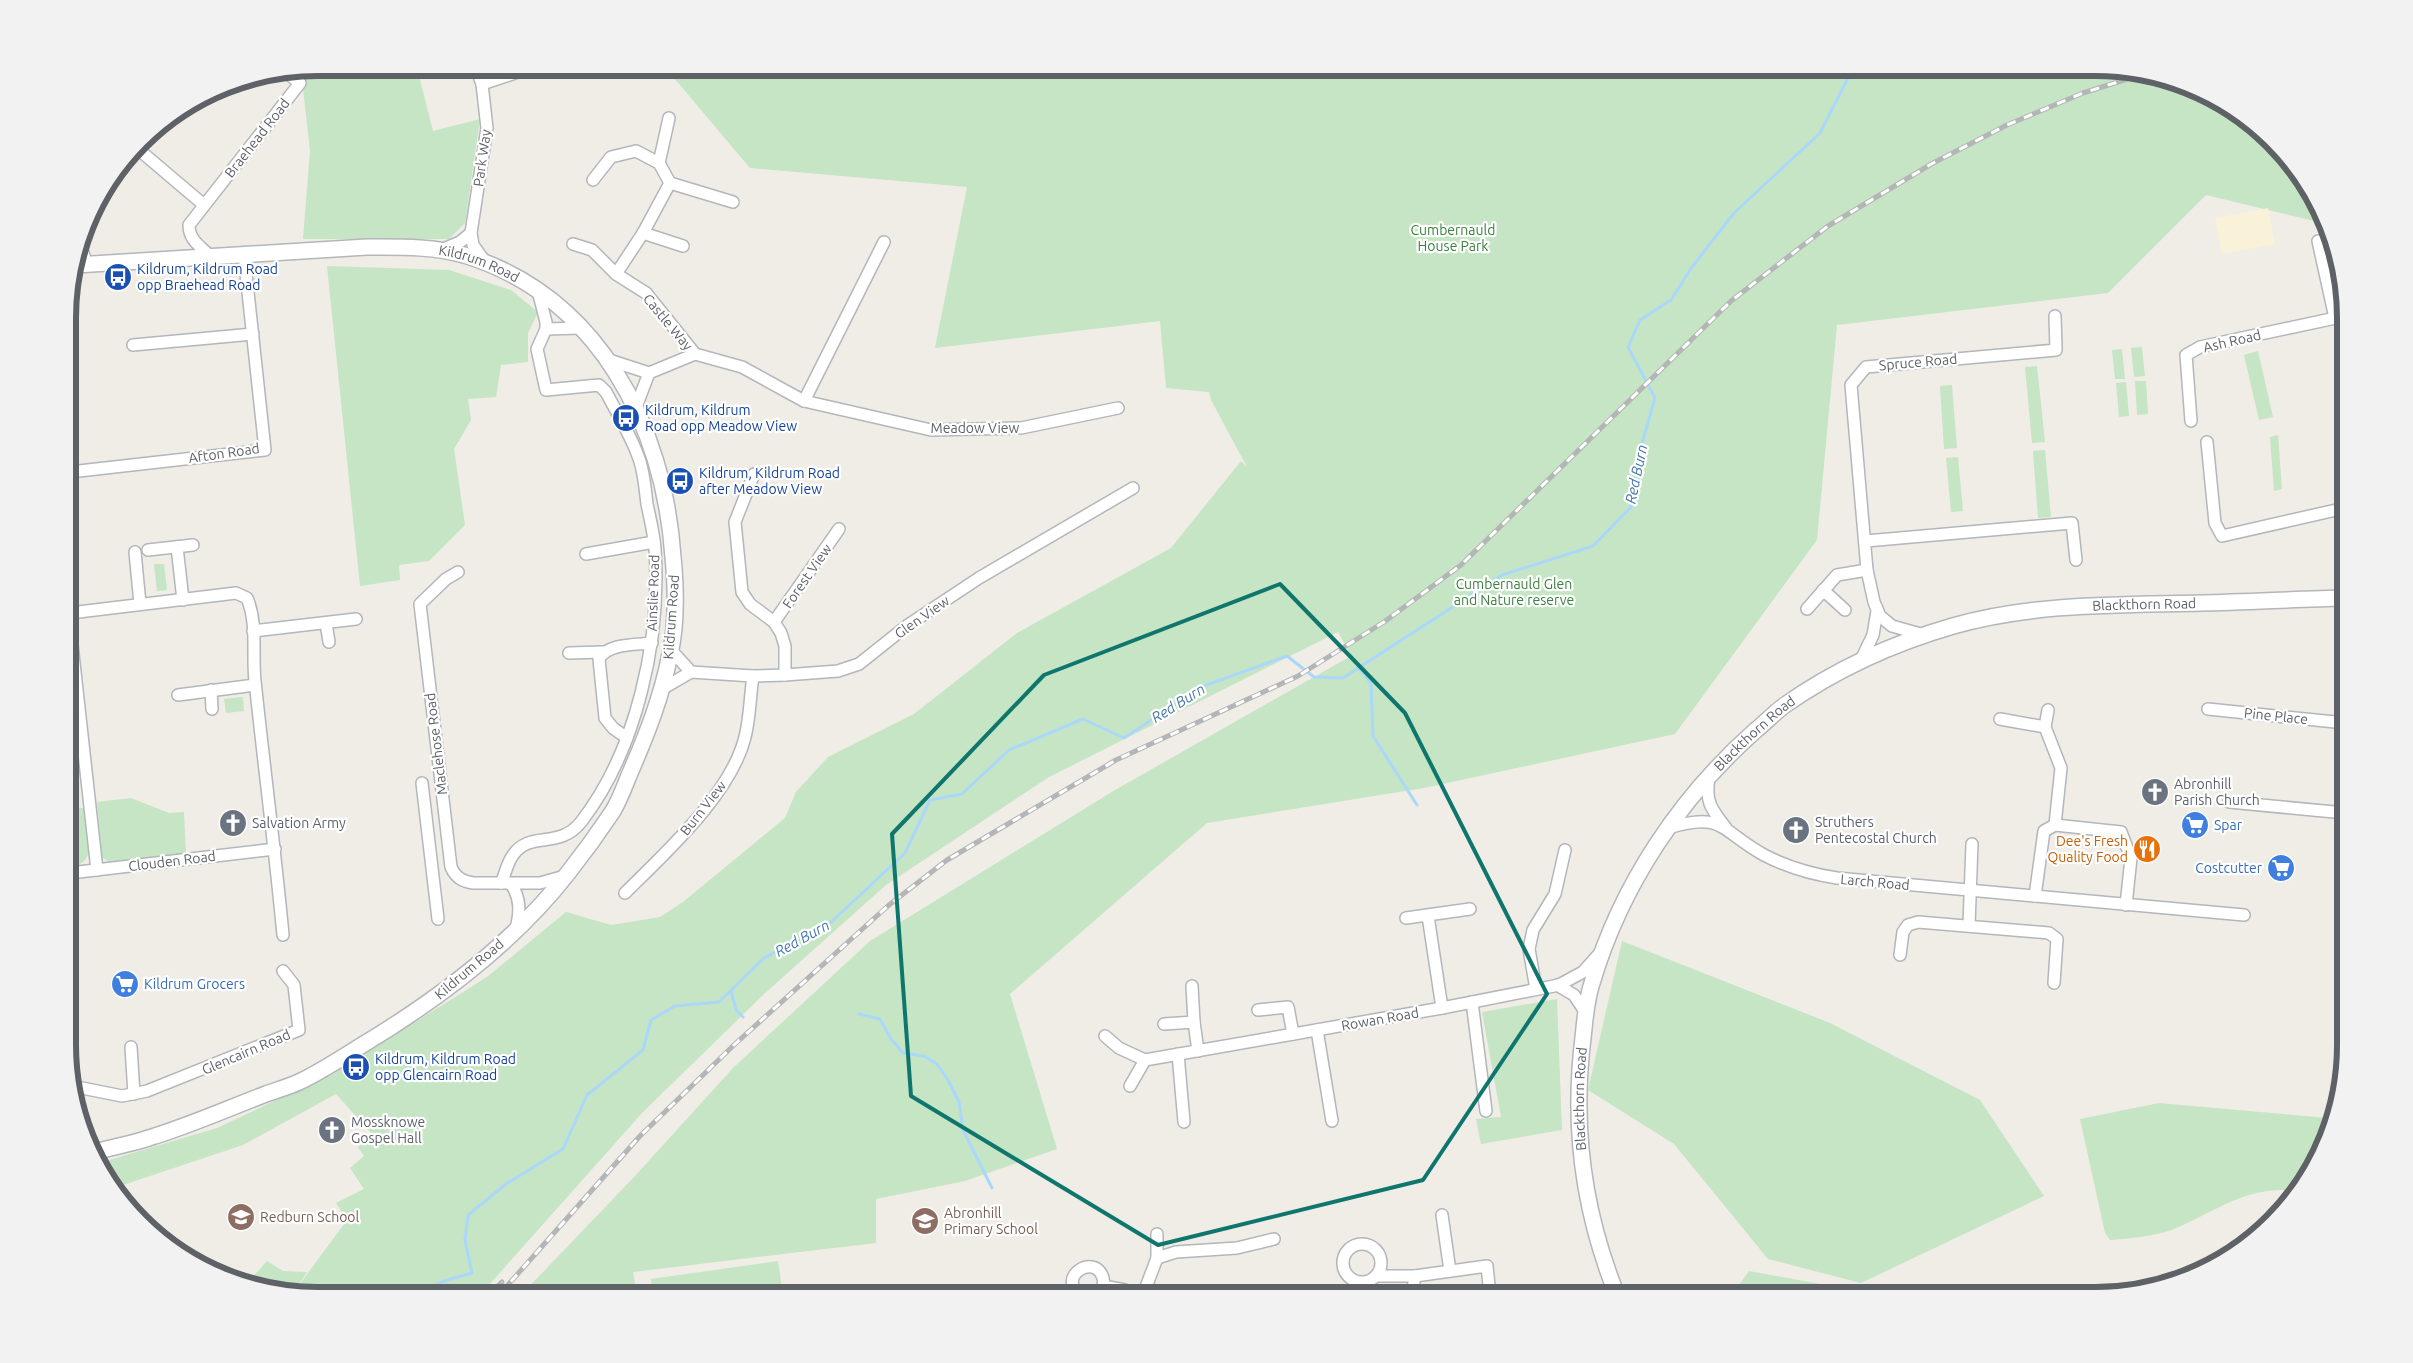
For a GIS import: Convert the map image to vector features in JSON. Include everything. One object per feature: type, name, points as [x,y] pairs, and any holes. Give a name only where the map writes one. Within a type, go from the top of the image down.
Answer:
[{"type":"street","name":"Park Way","points":[[471,233],[487,128],[482,84],[479,76]]},
{"type":"street","points":[[482,84],[506,76]]},
{"type":"street","name":"Braehead Road","points":[[210,256],[189,234],[189,225],[300,83],[293,78]]},
{"type":"street","points":[[659,163],[669,118]]},
{"type":"street","points":[[593,180],[612,157],[636,151],[659,163],[670,183],[732,202]]},
{"type":"street","points":[[142,152],[204,205]]},
{"type":"street","points":[[616,274],[670,183]]},
{"type":"street","points":[[441,250],[460,242],[471,233],[473,245],[486,264]]},
{"type":"street","points":[[642,233],[683,246]]},
{"type":"street","points":[[2318,241],[2336,303]]},
{"type":"street","points":[[804,401],[884,242]]},
{"type":"street","name":"Castle Way","points":[[573,244],[592,250],[616,274],[646,292],[695,354]]},
{"type":"street","name":"Kildrum Road","points":[[82,265],[366,247],[441,250],[486,264],[514,276],[538,291],[581,328],[608,360],[636,407],[652,444],[671,521],[676,588],[671,650],[662,689],[650,728],[614,809],[566,876],[516,929],[443,992],[376,1038],[298,1082],[153,1137],[100,1150]]},
{"type":"street","name":"Afton Road","points":[[76,471],[265,450],[244,254]]},
{"type":"street","name":"Ainslie Road","points":[[506,884],[512,856],[520,847],[531,842],[561,838],[573,832],[599,795],[626,738],[641,692],[652,644],[655,580],[654,542],[639,457],[606,392],[599,385],[546,390],[538,349],[546,329],[538,291]]},
{"type":"street","name":"Spruce Road","points":[[1860,662],[1873,635],[1877,610],[1867,570],[1852,385],[1866,367],[2056,350],[2055,316]]},
{"type":"street","name":"Ash Road","points":[[2191,421],[2186,355],[2200,347],[2337,318]]},
{"type":"street","points":[[546,329],[581,328]]},
{"type":"street","points":[[133,345],[253,334]]},
{"type":"street","points":[[608,360],[649,373],[695,354]]},
{"type":"street","name":"Meadow View","points":[[695,354],[742,368],[804,401],[931,430],[1021,428],[1118,408]]},
{"type":"street","points":[[636,407],[649,373]]},
{"type":"street","points":[[2207,442],[2215,523],[2222,536],[2337,510]]},
{"type":"street","name":"Forest View","points":[[754,474],[735,522],[742,592],[750,604],[774,622],[781,633],[785,646],[785,675]]},
{"type":"street","name":"Glen View","points":[[691,672],[753,676],[785,675],[838,671],[859,664],[908,625],[979,578],[1133,488]]},
{"type":"street","points":[[1866,541],[2072,524],[2076,560]]},
{"type":"street","name":"Forest View","points":[[774,622],[839,529]]},
{"type":"street","name":"Ainslie Road","points":[[586,554],[654,542]]},
{"type":"street","points":[[148,550],[194,545]]},
{"type":"street","points":[[176,547],[183,600]]},
{"type":"street","points":[[135,552],[140,604]]},
{"type":"street","points":[[1807,609],[1837,575],[1867,570]]},
{"type":"street","name":"Maclehose Road","points":[[458,572],[446,579],[420,604],[451,867],[454,875],[463,881],[473,883],[540,884],[566,876]]},
{"type":"street","points":[[1823,590],[1845,610]]},
{"type":"street","points":[[76,612],[240,594],[248,598],[255,649],[255,682],[275,849],[283,935]]},
{"type":"street","name":"Blackthorn Road","points":[[1615,1287],[1605,1263],[1586,1190],[1578,1133],[1580,1058],[1591,984],[1615,922],[1652,851],[1689,798],[1731,752],[1784,706],[1860,662],[1924,635],[1958,625],[2010,614],[2066,608],[2337,598]]},
{"type":"street","points":[[1877,610],[1892,626],[1924,635]]},
{"type":"street","points":[[253,631],[356,619]]},
{"type":"street","points":[[326,623],[329,642]]},
{"type":"street","name":"Ainslie Road","points":[[569,653],[603,652],[612,648],[652,644]]},
{"type":"street","points":[[662,689],[691,672],[671,650]]},
{"type":"street","points":[[603,652],[599,659],[605,718],[613,728],[626,738]]},
{"type":"street","name":"Burn View","points":[[625,893],[672,846],[724,784],[745,738],[753,676]]},
{"type":"street","points":[[76,681],[97,870]]},
{"type":"street","points":[[178,695],[255,682]]},
{"type":"street","points":[[210,690],[212,709]]},
{"type":"street","name":"Pine Place","points":[[2208,708],[2337,722]]},
{"type":"street","points":[[2048,710],[2045,727],[2061,768],[2056,825]]},
{"type":"street","points":[[2000,719],[2045,727]]},
{"type":"street","name":"Larch Road","points":[[1710,776],[1707,790],[1708,803],[1727,828]]},
{"type":"street","points":[[422,783],[438,919]]},
{"type":"street","points":[[2229,802],[2337,812]]},
{"type":"street","name":"Larch Road","points":[[1668,828],[1699,821],[1716,824],[1727,828],[1764,854],[1810,873],[1837,878],[2244,915]]},
{"type":"street","points":[[2035,896],[2044,831],[2056,825],[2121,832],[2131,858],[2126,905]]},
{"type":"street","points":[[428,837],[447,833]]},
{"type":"street","points":[[1969,925],[1972,844]]},
{"type":"street","name":"Clouden Road","points":[[76,872],[275,849]]},
{"type":"street","points":[[1536,988],[1529,949],[1533,930],[1555,894],[1566,850]]},
{"type":"street","points":[[506,884],[520,901],[520,913],[516,929]]},
{"type":"street","points":[[1406,918],[1470,910]]},
{"type":"street","points":[[1428,916],[1442,1008]]},
{"type":"street","points":[[1900,955],[1903,932],[1908,925],[1918,922],[2049,932],[2057,939],[2054,983]]},
{"type":"street","name":"Rowan Road","points":[[1145,1060],[1442,1008],[1557,985],[1567,982],[1583,972],[1606,945]]},
{"type":"street","name":"Glencairn Road","points":[[80,1088],[122,1096],[147,1092],[299,1030],[294,985],[283,971]]},
{"type":"street","points":[[1557,985],[1574,995],[1586,1013]]},
{"type":"street","points":[[1192,986],[1198,1050]]},
{"type":"street","points":[[1472,1002],[1486,1111]]},
{"type":"street","points":[[1258,1010],[1288,1007],[1293,1034]]},
{"type":"street","points":[[1164,1024],[1194,1022]]},
{"type":"street","points":[[1318,1030],[1332,1121]]},
{"type":"street","points":[[1105,1036],[1119,1048],[1145,1060],[1130,1086]]},
{"type":"street","points":[[131,1047],[134,1094]]},
{"type":"street","points":[[1178,1054],[1184,1122]]},
{"type":"street","points":[[1442,1215],[1450,1271]]},
{"type":"street","points":[[1146,1287],[1157,1258],[1157,1234]]},
{"type":"street","points":[[1157,1258],[1176,1252],[1237,1248],[1274,1239]]},
{"type":"street","points":[[1376,1276],[1415,1276],[1487,1266],[1489,1287]]},
{"type":"street","points":[[1074,1287],[1073,1279],[1082,1268],[1092,1267],[1100,1272],[1100,1287]]},
{"type":"street","points":[[1413,1287],[1415,1276]]},
{"type":"highlighted area","points":[[1280,584],[1405,713],[1547,994],[1423,1180],[1158,1245],[911,1096],[892,834],[1044,675]]},
{"type":"green space","points":[[419,76],[433,131],[480,119],[465,223],[449,239],[303,239],[310,151],[302,77]]},
{"type":"green space","points":[[673,76],[2095,76],[2126,78],[2157,84],[2202,101],[2242,126],[2266,147],[2287,171],[2304,197],[2316,222],[2206,195],[2108,293],[1837,325],[1817,540],[1675,734],[1424,788],[1207,823],[1010,994],[1057,1149],[965,1181],[876,1199],[876,1243],[633,1272],[636,1287],[529,1287],[635,1176],[733,1068],[870,941],[1115,790],[1351,656],[1338,632],[1049,777],[886,885],[764,994],[642,1113],[487,1287],[299,1286],[347,1220],[336,1203],[364,1189],[350,1168],[364,1156],[358,1147],[373,1135],[336,1094],[243,1145],[122,1186],[106,1161],[217,1128],[334,1073],[487,977],[566,912],[611,925],[660,917],[683,902],[785,818],[796,792],[828,757],[914,714],[1017,633],[1171,548],[1241,461],[1247,467],[1211,400],[1209,392],[1166,388],[1160,321],[935,348],[967,187],[750,168]]},
{"type":"green space","points":[[327,266],[449,270],[511,290],[538,312],[528,333],[528,362],[501,365],[496,397],[468,399],[471,420],[454,449],[465,525],[429,561],[399,565],[400,580],[360,586]]},
{"type":"green space","points":[[2142,347],[2145,376],[2134,377],[2131,348]]},
{"type":"green space","points":[[2122,349],[2125,379],[2115,379],[2112,350]]},
{"type":"green space","points":[[2258,351],[2273,417],[2259,420],[2244,355]]},
{"type":"green space","points":[[2037,366],[2045,442],[2032,443],[2025,367]]},
{"type":"green space","points":[[2135,381],[2146,381],[2148,414],[2137,415]]},
{"type":"green space","points":[[2126,382],[2129,416],[2119,417],[2116,383]]},
{"type":"green space","points":[[1952,385],[1957,448],[1944,449],[1940,386]]},
{"type":"green space","points":[[2278,435],[2282,489],[2274,491],[2270,437]]},
{"type":"green space","points":[[2045,450],[2051,517],[2038,518],[2033,451]]},
{"type":"green space","points":[[1958,457],[1963,511],[1951,512],[1946,458]]},
{"type":"green space","points":[[154,564],[164,564],[167,590],[157,591]]},
{"type":"green space","points":[[243,697],[244,711],[226,713],[224,699]]},
{"type":"green space","points":[[131,798],[169,813],[184,812],[186,853],[111,863],[102,857],[97,802]]},
{"type":"green space","points":[[76,808],[84,808],[89,844],[85,859],[76,865]]},
{"type":"green space","points":[[1622,941],[1830,1023],[1980,1100],[2044,1196],[1861,1283],[1768,1259],[1674,1144],[1588,1090]]},
{"type":"green space","points":[[1557,999],[1562,1130],[1481,1144],[1476,1119],[1501,1117],[1482,1012]]},
{"type":"green space","points":[[2159,1103],[2325,1118],[2312,1152],[2288,1190],[2249,1195],[2164,1232],[2110,1240],[2105,1233],[2080,1119]]},
{"type":"green space","points":[[267,1261],[283,1271],[307,1272],[298,1286],[252,1278]]},
{"type":"green space","points":[[778,1261],[782,1287],[652,1287],[651,1279]]},
{"type":"green space","points":[[1749,1271],[1836,1287],[1738,1287]]},
{"type":"sand","points":[[2268,208],[2275,244],[2222,254],[2215,218]]},
{"type":"waterway","name":"Red Burn","points":[[431,1287],[472,1273],[465,1240],[468,1215],[506,1184],[563,1149],[587,1095],[643,1050],[651,1020],[675,1006],[719,1002],[764,958],[826,927],[905,853],[930,800],[962,794],[1009,750],[1083,719],[1124,738],[1201,687],[1287,656],[1314,677],[1343,678],[1502,575],[1593,546],[1631,507],[1640,450],[1655,398],[1628,347],[1640,320],[1671,300],[1692,267],[1734,213],[1820,133],[1849,76]]},
{"type":"waterway","points":[[1359,668],[1371,683],[1373,736],[1417,805]]},
{"type":"waterway","points":[[731,991],[736,1010],[743,1017]]},
{"type":"waterway","points":[[859,1014],[880,1019],[891,1039],[903,1053],[924,1056],[937,1064],[948,1080],[959,1102],[963,1130],[992,1188]]},
{"type":"railway","points":[[506,1287],[640,1136],[735,1044],[889,905],[947,860],[1116,760],[1298,676],[1384,622],[1461,565],[1731,301],[1828,226],[1933,163],[2007,125],[2083,93],[2129,79]]},
{"type":"railway","points":[[497,1287],[502,1282]]},
{"type":"place","name":"Kildrum, Kildrum Road opp Braehead Road","points":[[118,277]]},
{"type":"place","name":"Kildrum, Kildrum Road opp Meadow View","points":[[626,418]]},
{"type":"place","name":"Kildrum, Kildrum Road after Meadow View","points":[[680,481]]},
{"type":"place","name":"Abronhill Parish Church","points":[[2155,792]]},
{"type":"place","name":"Salvation Army","points":[[233,823]]},
{"type":"place","name":"Spar","points":[[2195,825]]},
{"type":"place","name":"Struthers Pentecostal Church","points":[[1796,830]]},
{"type":"place","name":"Dee's Fresh Quality Food","points":[[2147,849]]},
{"type":"place","name":"Costcutter","points":[[2281,868]]},
{"type":"place","name":"Kildrum Grocers","points":[[125,984]]},
{"type":"place","name":"Kildrum, Kildrum Road opp Glencairn Road","points":[[356,1067]]},
{"type":"place","name":"Mossknowe Gospel Hall","points":[[332,1130]]},
{"type":"place","name":"Redburn School","points":[[241,1217]]},
{"type":"place","name":"Abronhill Primary School","points":[[925,1221]]},
{"type":"park label","name":"Cumbernauld House Park","points":[[1453,238]]},
{"type":"park label","name":"Cumbernauld Glen and Nature reserve","points":[[1514,592]]}]
